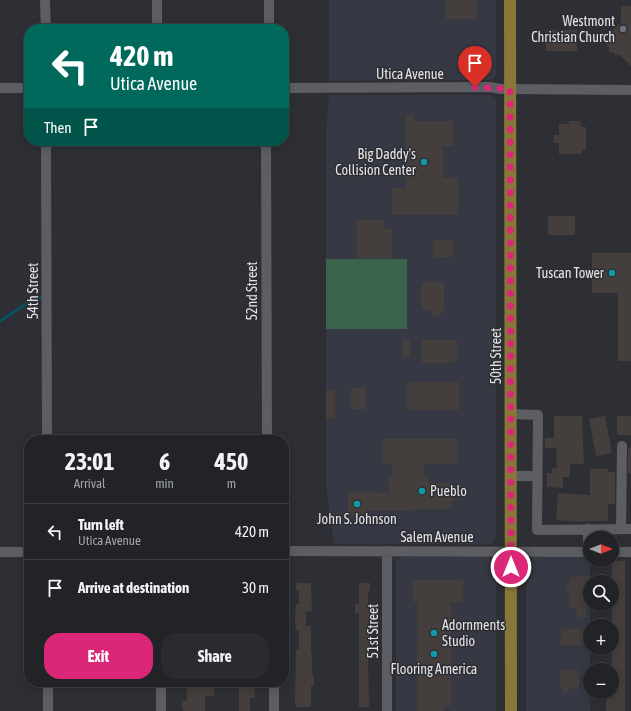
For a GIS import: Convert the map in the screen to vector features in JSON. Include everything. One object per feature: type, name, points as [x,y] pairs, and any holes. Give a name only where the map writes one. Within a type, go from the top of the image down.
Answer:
[{"type":"main road","name":"50th Street","points":[[510,0],[511,711]]},
{"type":"street","points":[[45,0],[46,24]]},
{"type":"street","points":[[157,0],[157,24]]},
{"type":"street","points":[[269,0],[269,24]]},
{"type":"street","name":"Utica Avenue","points":[[289,88],[490,87],[510,89],[631,90]]},
{"type":"street","points":[[0,88],[24,88]]},
{"type":"street","name":"54th Street","points":[[46,146],[47,435]]},
{"type":"street","name":"52nd Street","points":[[266,146],[267,435]]},
{"type":"street","points":[[511,414],[538,415],[536,476],[537,530],[626,529],[622,446]]},
{"type":"street","points":[[511,476],[536,476]]},
{"type":"street","name":"Salem Avenue","points":[[289,551],[583,552]]},
{"type":"street","name":"51st Street","points":[[386,551],[387,711]]},
{"type":"street","points":[[0,552],[24,552]]},
{"type":"street","points":[[619,552],[631,552]]},
{"type":"street","points":[[48,687],[48,711]]},
{"type":"street","points":[[161,687],[161,711]]},
{"type":"street","points":[[274,687],[274,711]]},
{"type":"shaded area","points":[[329,0],[496,0],[496,74],[494,78],[488,80],[329,81]]},
{"type":"shaded area","points":[[329,95],[490,95],[496,100],[496,536],[491,544],[334,544],[326,484],[326,329],[407,329],[407,259],[326,259],[326,132]]},
{"type":"shaded area","points":[[401,557],[489,557],[496,562],[496,711],[396,711],[396,564],[397,560]]},
{"type":"shaded area","points":[[533,557],[583,557],[583,567],[590,567],[590,575],[583,575],[583,611],[590,611],[590,619],[583,619],[583,655],[590,655],[590,663],[583,663],[583,699],[590,699],[590,711],[526,711],[526,566],[529,559]]},
{"type":"green space","points":[[326,259],[407,259],[407,329],[326,329]]},
{"type":"building","points":[[446,0],[477,0],[477,19],[446,19]]},
{"type":"building","name":"Westmont Christian Church","points":[[621,6],[631,6],[631,66],[619,54],[617,56],[613,52],[609,52],[609,48],[606,45],[608,42],[606,41],[608,39],[606,37],[621,22]]},
{"type":"building","points":[[546,30],[577,30],[577,51],[546,51]]},
{"type":"building","points":[[406,115],[414,115],[414,121],[453,121],[453,146],[443,146],[443,178],[458,178],[458,215],[392,215],[392,188],[406,188]]},
{"type":"building","points":[[569,121],[580,121],[582,127],[586,127],[586,150],[582,150],[582,154],[559,154],[559,143],[554,143],[554,135],[559,135],[559,124],[569,124]]},
{"type":"building","points":[[548,216],[575,216],[575,235],[548,235]]},
{"type":"building","points":[[357,220],[384,220],[384,229],[392,229],[392,258],[357,258]]},
{"type":"building","points":[[433,240],[453,240],[453,257],[433,257]]},
{"type":"building","name":"Tuscan Tower","points":[[592,253],[631,253],[631,361],[618,361],[618,293],[592,293]]},
{"type":"building","points":[[421,282],[444,282],[444,310],[441,310],[441,316],[433,316],[433,310],[421,310]]},
{"type":"building","points":[[402,340],[410,340],[410,357],[402,357]]},
{"type":"building","points":[[422,340],[457,340],[457,361],[454,361],[454,363],[422,363]]},
{"type":"building","points":[[407,382],[459,382],[459,410],[407,410]]},
{"type":"building","points":[[351,388],[366,388],[366,409],[351,409]]},
{"type":"building","points":[[326,390],[335,390],[335,419],[326,419]]},
{"type":"building","points":[[554,416],[582,416],[584,464],[570,464],[570,477],[563,477],[563,488],[547,487],[547,473],[552,473],[552,468],[557,469],[556,448],[545,448],[545,438],[554,438]]},
{"type":"building","points":[[605,416],[612,453],[596,456],[589,419]]},
{"type":"building","points":[[617,416],[631,416],[631,435],[617,435]]},
{"type":"building","points":[[383,439],[457,439],[457,464],[424,464],[424,476],[428,476],[428,483],[452,483],[452,485],[454,485],[454,501],[452,501],[452,507],[448,507],[448,509],[413,509],[409,511],[366,511],[366,516],[348,516],[348,492],[389,493],[389,476],[392,476],[392,464],[383,464]]},
{"type":"building","points":[[628,448],[631,448],[631,473],[628,473]]},
{"type":"building","points":[[590,469],[608,469],[608,472],[615,472],[615,504],[608,504],[608,521],[582,522],[556,520],[558,493],[590,495]]},
{"type":"building","points":[[619,561],[625,561],[625,711],[606,711],[606,699],[619,699],[619,663],[612,663],[612,655],[619,655],[619,619],[612,619],[612,611],[619,611],[619,575],[612,575],[612,567],[619,567]]},
{"type":"building","points":[[583,576],[583,611],[586,611],[586,617],[577,617],[577,608],[570,608],[570,594],[567,594],[567,585],[570,585],[570,577]]},
{"type":"building","points":[[413,580],[463,580],[463,602],[451,602],[451,706],[444,706],[444,711],[417,711],[417,602],[413,602]]},
{"type":"building","points":[[296,583],[311,583],[312,611],[306,612],[306,626],[311,626],[312,675],[314,675],[314,686],[311,686],[311,707],[296,707],[295,703],[296,650],[299,650],[299,630],[296,630],[295,623],[296,604],[299,604],[299,590],[296,590]]},
{"type":"building","points":[[359,583],[370,583],[370,591],[368,591],[368,609],[370,609],[368,656],[369,707],[359,707],[359,613],[355,613],[355,604],[359,604]]},
{"type":"building","points":[[561,629],[582,629],[582,646],[560,645]]},
{"type":"building","points":[[560,670],[579,671],[579,688],[568,689],[568,692],[562,692],[562,689],[560,688]]},
{"type":"building","points":[[186,687],[212,687],[212,689],[214,689],[214,696],[205,696],[205,711],[183,711],[182,701],[187,701]]},
{"type":"building","points":[[239,687],[254,687],[255,698],[250,698],[250,711],[239,711]]},
{"type":"waterway","points":[[0,321],[35,298],[41,297]]},
{"type":"place","name":"Westmont Christian Church","points":[[623,29]]},
{"type":"place","name":"Big Daddy's Collision Center","points":[[424,162]]},
{"type":"place","name":"Tuscan Tower","points":[[612,273]]},
{"type":"place","name":"Pueblo","points":[[422,491]]},
{"type":"place","name":"John S. Johnson","points":[[357,504]]},
{"type":"place","name":"Adornments Studio","points":[[434,633]]},
{"type":"place","name":"Flooring America","points":[[434,654]]},
{"type":"route","points":[[475,87],[510,89],[511,567]]}]
